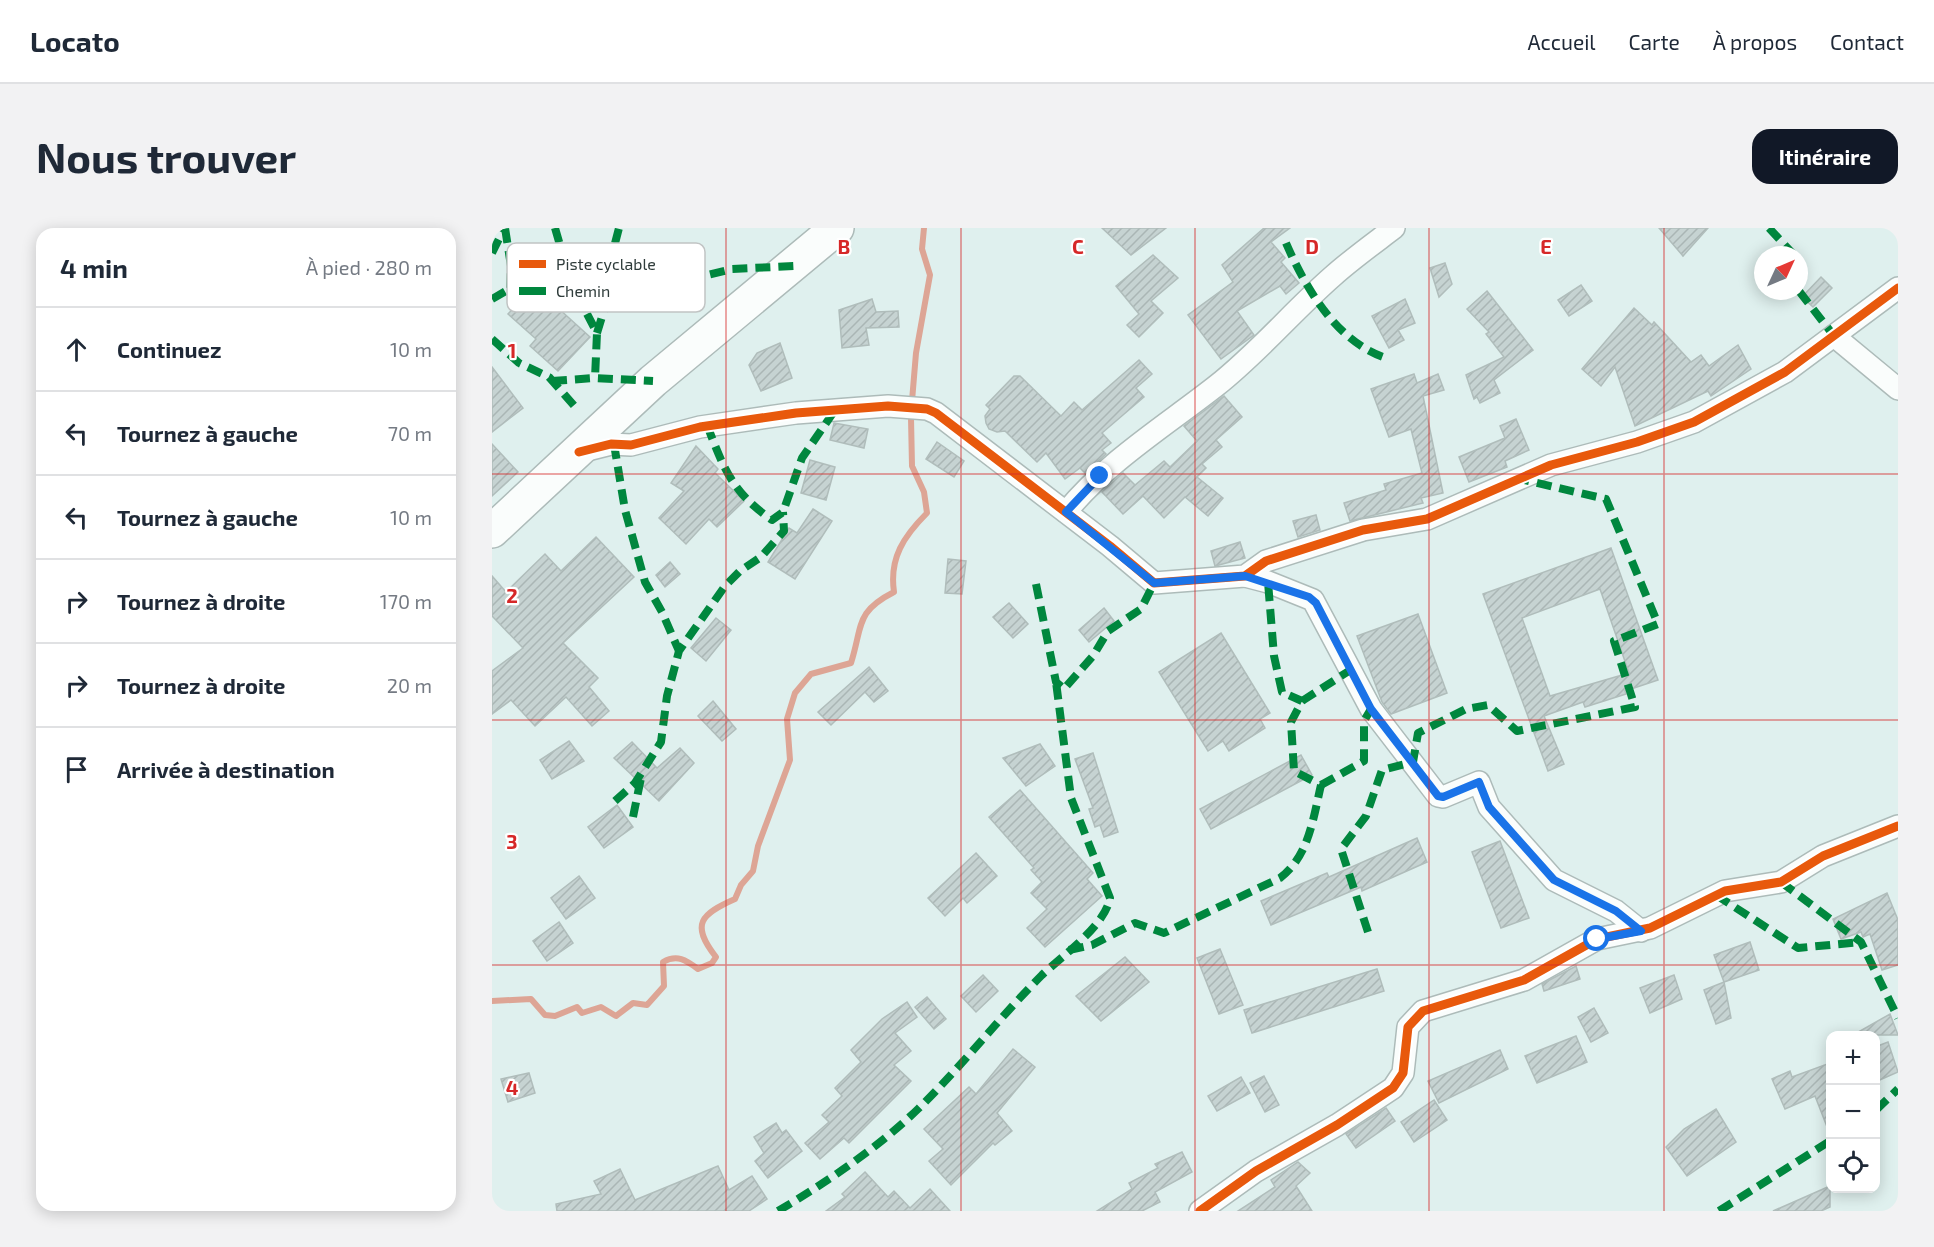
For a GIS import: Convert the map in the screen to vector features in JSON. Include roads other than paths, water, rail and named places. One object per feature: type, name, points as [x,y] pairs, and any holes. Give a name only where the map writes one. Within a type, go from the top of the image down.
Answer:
[{"type":"main road","points":[[492,531],[653,381],[837,228]]},
{"type":"street","points":[[1066,512],[1100,476],[1161,425],[1216,386],[1276,333],[1332,277],[1394,228]]},
{"type":"street","points":[[1245,576],[1266,561],[1363,530],[1427,519],[1551,465],[1638,441],[1694,422],[1785,372],[1898,288]]},
{"type":"street","points":[[1834,336],[1898,389]]},
{"type":"street","points":[[579,452],[611,444],[631,445],[700,426],[796,413],[888,406],[927,409],[936,413],[1066,512],[1154,583],[1245,576],[1268,582],[1313,600],[1371,709],[1438,796],[1443,797],[1479,782],[1489,807],[1554,880],[1616,911],[1641,931]]},
{"type":"street","points":[[1200,1211],[1256,1171],[1337,1125],[1393,1088],[1403,1073],[1408,1027],[1424,1011],[1524,980],[1597,939],[1641,931],[1725,891],[1780,882],[1822,856],[1898,826]]},
{"type":"waterway","points":[[912,401],[916,353],[930,275],[922,249],[924,228]]},
{"type":"waterway","points":[[492,1001],[531,999],[545,1015],[555,1016],[577,1007],[582,1013],[601,1007],[616,1016],[633,1003],[647,1005],[664,986],[663,962],[677,958],[698,969],[712,963],[716,957],[703,936],[703,921],[714,910],[735,899],[741,885],[753,871],[758,846],[790,760],[787,719],[795,693],[811,674],[851,663],[866,613],[881,599],[894,592],[894,569],[900,548],[911,530],[927,513],[924,492],[912,466],[911,418]]}]
